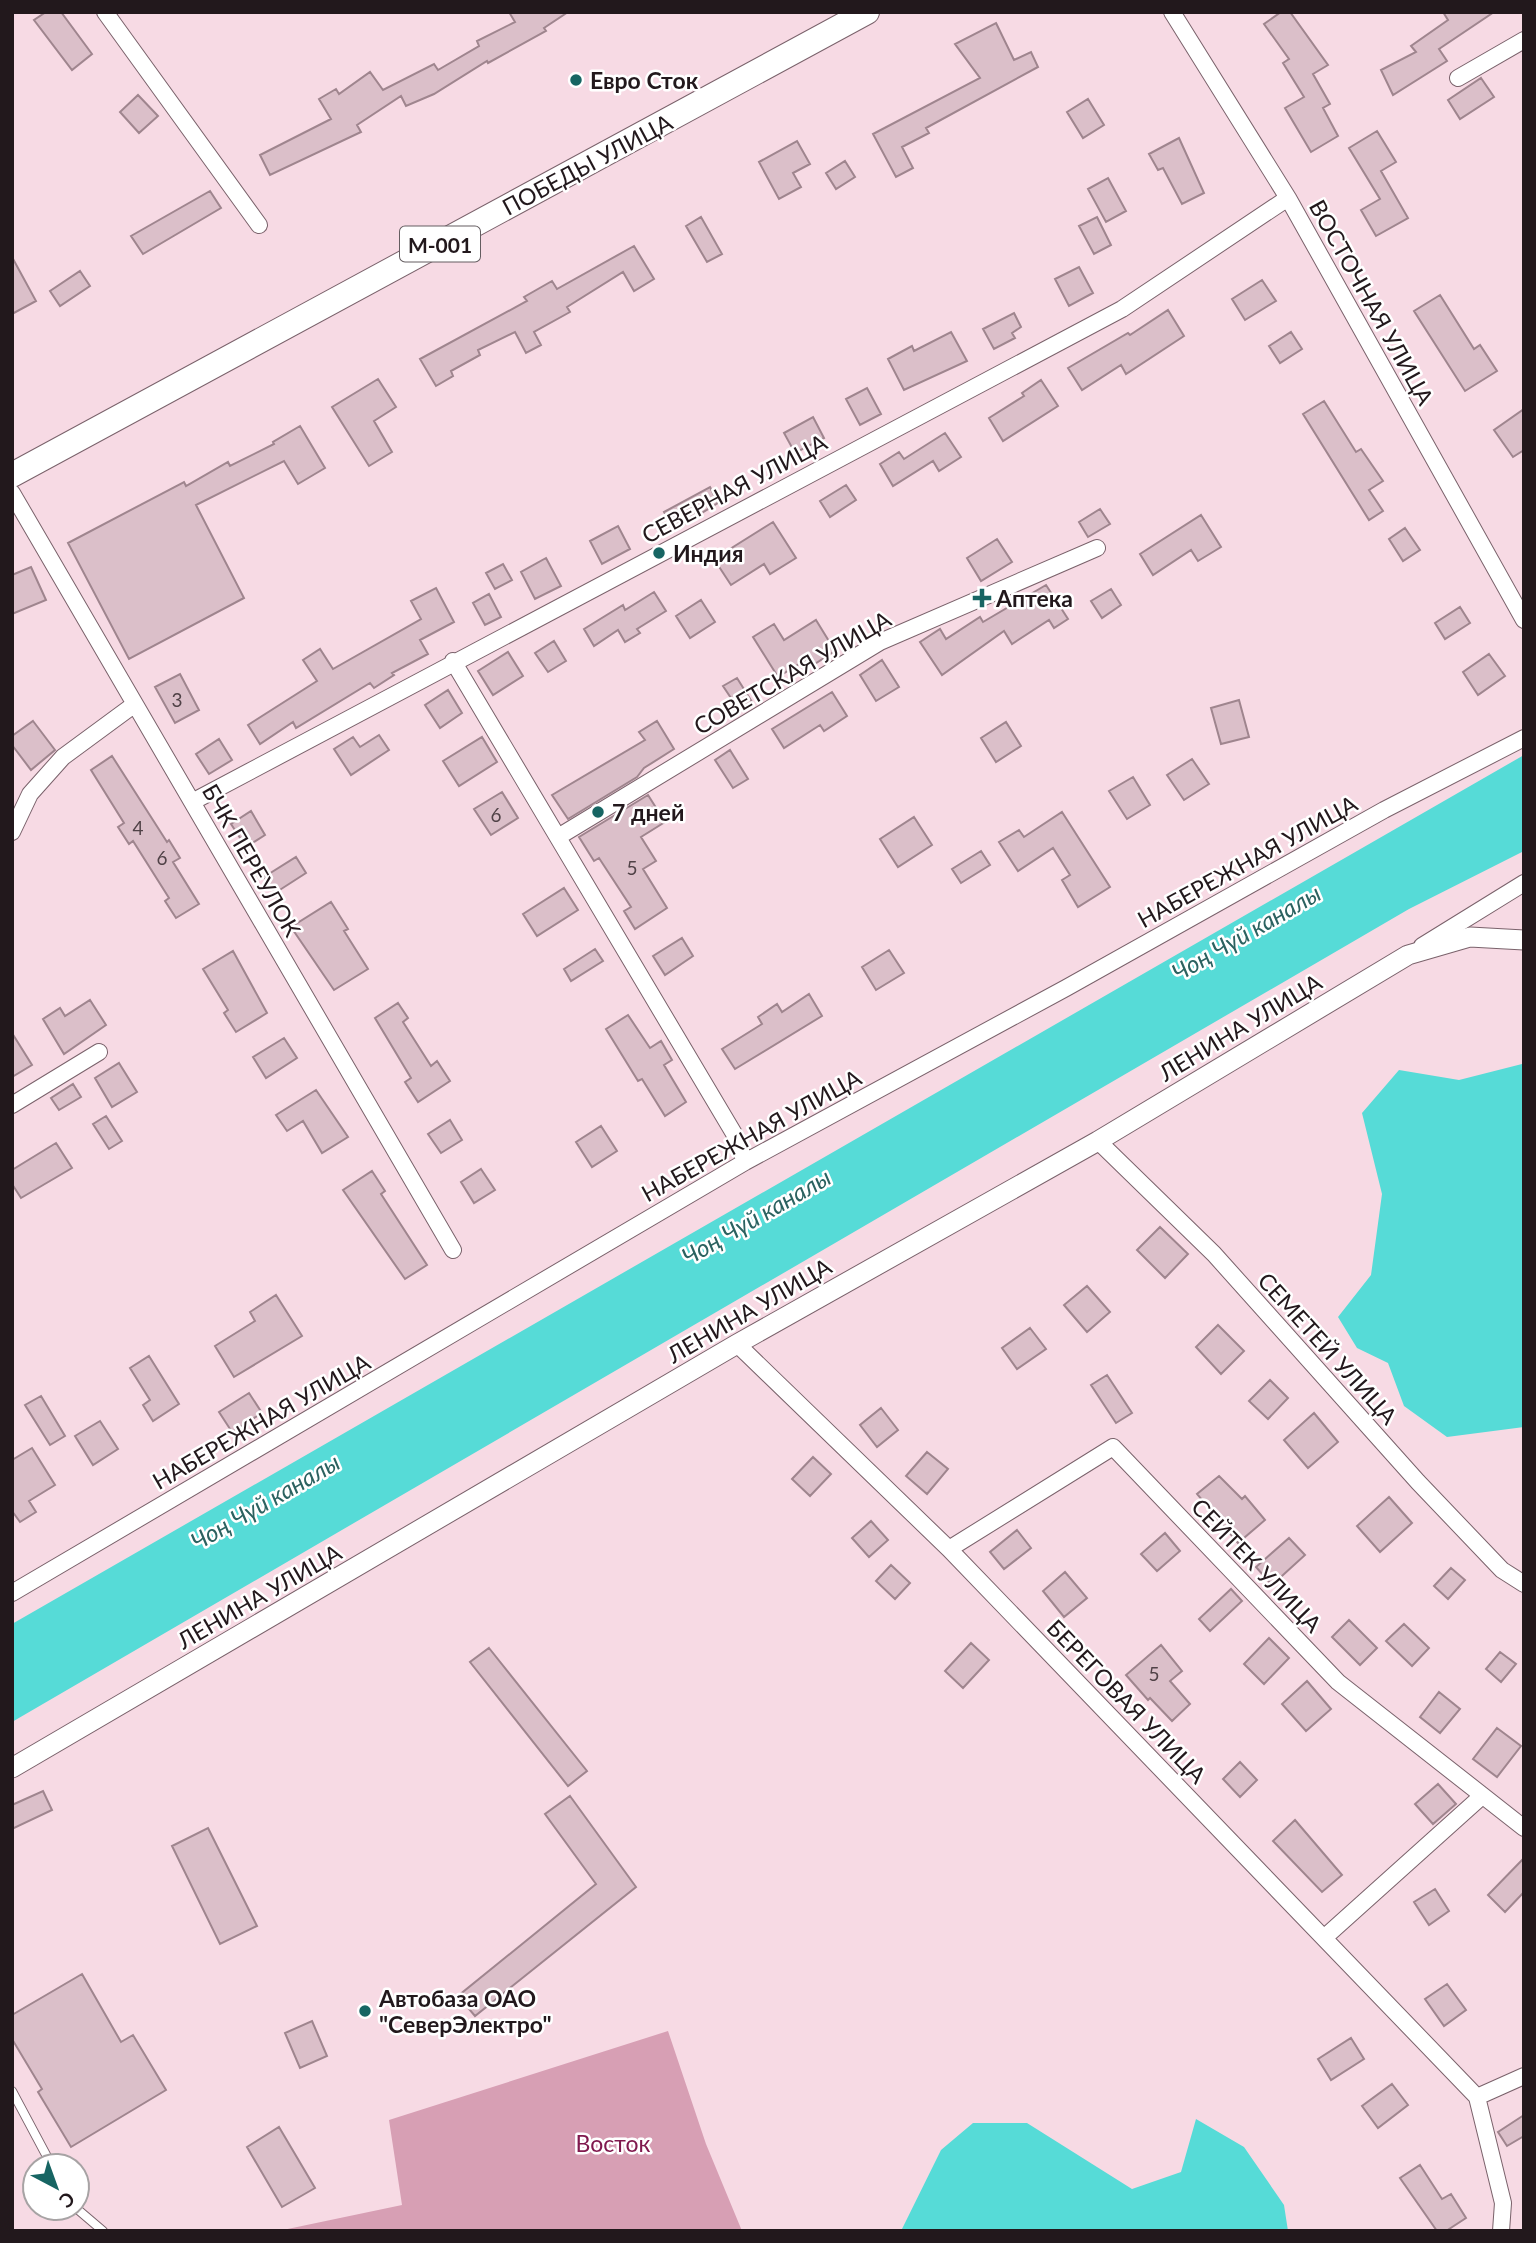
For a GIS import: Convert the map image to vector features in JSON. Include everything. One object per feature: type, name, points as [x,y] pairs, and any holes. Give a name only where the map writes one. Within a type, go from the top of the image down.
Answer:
[{"type":"main road","name":"ПОБЕДЫ УЛИЦА","points":[[12,475],[867,12]]},
{"type":"street","points":[[105,12],[259,225]]},
{"type":"street","name":"ВОСТОЧНАЯ УЛИЦА","points":[[1172,12],[1288,198],[1524,620]]},
{"type":"street","points":[[1458,78],[1524,40]]},
{"type":"street","name":"СЕВЕРНАЯ УЛИЦА","points":[[192,802],[453,661],[1122,309],[1288,198]]},
{"type":"street","name":"БЧК ПЕРЕУЛОК","points":[[12,493],[453,1251]]},
{"type":"street","name":"СОВЕТСКАЯ УЛИЦА","points":[[558,837],[880,642],[1097,548]]},
{"type":"street","points":[[453,661],[736,1137],[745,1162]]},
{"type":"street","points":[[12,832],[30,794],[63,757],[135,704]]},
{"type":"street","name":"НАБЕРЕЖНАЯ УЛИЦА","points":[[12,1593],[745,1162],[1066,988],[1384,810],[1524,738]]},
{"type":"street","points":[[1408,955],[1524,883]]},
{"type":"street","name":"ЛЕНИНА УЛИЦА","points":[[12,1768],[737,1344],[1098,1141],[1408,955],[1470,937],[1524,940]]},
{"type":"street","points":[[12,1105],[99,1052]]},
{"type":"street","name":"СЕМЕТЕЙ УЛИЦА","points":[[1098,1141],[1214,1254],[1418,1482],[1493,1560],[1524,1584]]},
{"type":"street","name":"БЕРЕГОВАЯ УЛИЦА","points":[[737,1344],[949,1549],[1477,2097],[1503,2203],[1501,2231]]},
{"type":"street","name":"СЕЙТЕК УЛИЦА","points":[[949,1549],[1113,1447],[1338,1682],[1524,1828]]},
{"type":"street","points":[[1325,1937],[1482,1797]]},
{"type":"street","points":[[1477,2097],[1524,2076]]},
{"type":"lane","points":[[12,2091],[45,2152]]},
{"type":"green space","name":"Восток","points":[[668,2031],[706,2144],[742,2231],[278,2231],[402,2205],[389,2120]]},
{"type":"water","name":"Чоң Чүй каналы","points":[[1524,755],[1524,851],[1409,909],[12,1722],[12,1624]]},
{"type":"water","points":[[1522,1064],[1524,1427],[1447,1437],[1404,1406],[1388,1363],[1357,1348],[1338,1317],[1371,1275],[1382,1194],[1362,1113],[1399,1070],[1459,1080]]},
{"type":"water","points":[[1196,2119],[1244,2147],[1284,2205],[1288,2231],[901,2231],[941,2150],[973,2123],[1027,2123],[1132,2189],[1181,2172]]},
{"type":"building","points":[[46,12],[61,12],[92,54],[72,70],[34,20]]},
{"type":"building","points":[[509,12],[568,12],[544,28],[546,31],[488,63],[487,61],[434,94],[406,106],[401,96],[357,125],[361,132],[270,175],[260,155],[331,119],[319,99],[336,89],[339,94],[370,72],[383,90],[434,64],[438,70],[479,46],[477,41],[515,22]]},
{"type":"building","points":[[1281,12],[1290,12],[1328,65],[1313,74],[1330,104],[1323,108],[1338,136],[1311,152],[1285,108],[1304,97],[1283,63],[1289,59],[1264,24]]},
{"type":"building","points":[[1443,12],[1494,12],[1439,49],[1447,61],[1393,95],[1381,70],[1416,52],[1411,46],[1448,20]]},
{"type":"building","points":[[996,23],[1014,60],[1031,52],[1038,67],[926,128],[929,133],[902,147],[913,168],[896,177],[873,134],[980,78],[955,44]]},
{"type":"building","points":[[1481,78],[1494,97],[1460,119],[1448,100]]},
{"type":"building","points":[[138,95],[158,116],[139,133],[120,112]]},
{"type":"building","points":[[1088,99],[1104,125],[1083,138],[1067,112]]},
{"type":"building","points":[[1377,131],[1396,162],[1381,171],[1408,218],[1376,236],[1361,210],[1380,199],[1349,148]]},
{"type":"building","points":[[1179,138],[1204,193],[1182,204],[1163,168],[1158,170],[1149,154]]},
{"type":"building","points":[[797,141],[810,164],[793,173],[801,187],[779,199],[759,162]]},
{"type":"building","points":[[845,161],[855,177],[836,189],[826,173]]},
{"type":"building","points":[[1108,178],[1126,211],[1106,222],[1088,189]]},
{"type":"building","points":[[210,191],[221,208],[143,254],[131,236]]},
{"type":"building","points":[[701,217],[722,254],[707,262],[686,226]]},
{"type":"building","points":[[1097,217],[1111,245],[1094,254],[1079,226]]},
{"type":"building","points":[[634,246],[654,279],[634,291],[623,272],[567,307],[570,312],[534,332],[541,345],[526,353],[515,332],[478,350],[480,355],[451,371],[453,376],[436,386],[420,359],[527,301],[524,297],[552,281],[557,289]]},
{"type":"building","points":[[12,257],[36,301],[12,314]]},
{"type":"building","points":[[1079,267],[1093,293],[1069,306],[1055,279]]},
{"type":"building","points":[[80,271],[90,286],[60,306],[50,291]]},
{"type":"building","points":[[1262,280],[1276,301],[1245,320],[1232,299]]},
{"type":"building","points":[[1440,295],[1474,349],[1480,345],[1497,371],[1465,391],[1414,311]]},
{"type":"building","points":[[1168,310],[1184,336],[1126,374],[1121,365],[1082,390],[1068,368],[1128,333],[1130,335]]},
{"type":"building","points":[[1014,313],[1021,327],[1012,333],[1015,338],[994,349],[983,329]]},
{"type":"building","points":[[951,332],[967,361],[904,390],[888,359],[912,346],[914,351]]},
{"type":"building","points":[[1291,332],[1302,349],[1280,363],[1269,346]]},
{"type":"building","points":[[378,379],[396,407],[374,421],[392,452],[369,466],[332,407]]},
{"type":"building","points":[[1041,380],[1058,406],[1003,441],[989,418],[1024,396],[1022,393]]},
{"type":"building","points":[[867,388],[881,414],[860,425],[846,399]]},
{"type":"building","points":[[1324,401],[1356,452],[1361,449],[1383,481],[1369,490],[1383,511],[1369,520],[1303,414]]},
{"type":"building","points":[[1524,409],[1524,450],[1513,457],[1494,430]]},
{"type":"building","points":[[813,417],[824,438],[795,453],[784,433]]},
{"type":"building","points":[[300,426],[325,468],[298,484],[284,461],[196,505],[244,598],[129,659],[68,543],[184,482],[186,486],[228,462],[230,466],[274,444],[273,442]]},
{"type":"building","points":[[945,433],[961,457],[939,471],[933,461],[893,486],[880,464],[899,452],[904,459]]},
{"type":"building","points":[[846,485],[856,500],[830,517],[820,501]]},
{"type":"building","points":[[710,487],[718,503],[674,530],[664,512]]},
{"type":"building","points":[[1100,509],[1110,524],[1088,537],[1079,522]]},
{"type":"building","points":[[1201,515],[1221,547],[1198,561],[1191,550],[1153,575],[1140,554]]},
{"type":"building","points":[[773,522],[796,558],[770,574],[764,564],[731,585],[714,559]]},
{"type":"building","points":[[618,526],[630,549],[602,564],[590,541]]},
{"type":"building","points":[[1405,528],[1420,550],[1403,561],[1389,539]]},
{"type":"building","points":[[997,539],[1012,562],[981,581],[967,558]]},
{"type":"building","points":[[546,558],[561,586],[535,599],[521,572]]},
{"type":"building","points":[[503,564],[512,580],[495,589],[486,573]]},
{"type":"building","points":[[31,567],[46,600],[12,614],[12,575]]},
{"type":"building","points":[[1046,585],[1068,619],[1054,628],[1049,620],[1012,644],[1004,631],[942,675],[920,642],[940,629],[946,639],[980,617],[983,622]]},
{"type":"building","points":[[436,588],[454,622],[420,640],[428,654],[392,673],[394,675],[374,688],[370,683],[296,728],[293,722],[260,744],[248,725],[317,681],[303,660],[320,649],[333,669],[421,619],[411,601]]},
{"type":"building","points":[[1111,589],[1121,605],[1102,618],[1091,601]]},
{"type":"building","points":[[654,592],[666,611],[637,629],[640,633],[625,642],[618,630],[594,646],[584,629],[623,605],[625,610]]},
{"type":"building","points":[[489,594],[501,617],[485,625],[473,603]]},
{"type":"building","points":[[701,600],[715,622],[690,638],[676,616]]},
{"type":"building","points":[[1460,607],[1470,623],[1445,639],[1435,623]]},
{"type":"building","points":[[816,620],[835,651],[813,665],[809,658],[778,677],[753,637],[774,624],[784,640]]},
{"type":"building","points":[[554,641],[566,661],[548,672],[535,653]]},
{"type":"building","points":[[508,652],[523,676],[493,695],[478,671]]},
{"type":"building","points":[[1489,654],[1505,676],[1478,695],[1463,672]]},
{"type":"building","points":[[882,660],[899,687],[876,701],[860,675]]},
{"type":"building","points":[[180,674],[199,710],[175,723],[155,687]]},
{"type":"building","points":[[737,678],[752,702],[739,710],[723,686]]},
{"type":"building","points":[[448,690],[462,713],[440,728],[425,705]]},
{"type":"building","points":[[832,692],[847,716],[824,731],[820,725],[784,748],[772,729]]},
{"type":"building","points":[[1239,700],[1249,737],[1221,744],[1211,708]]},
{"type":"building","points":[[33,721],[55,750],[31,770],[12,745],[12,736]]},
{"type":"building","points":[[657,721],[674,749],[644,768],[637,777],[568,819],[552,795],[645,740],[639,732]]},
{"type":"building","points":[[1006,722],[1021,746],[996,762],[981,738]]},
{"type":"building","points":[[379,735],[389,750],[351,775],[334,749],[353,737],[360,747]]},
{"type":"building","points":[[482,737],[497,762],[459,786],[443,761]]},
{"type":"building","points":[[219,739],[232,760],[209,774],[196,754]]},
{"type":"building","points":[[730,750],[748,779],[733,788],[715,760]]},
{"type":"building","points":[[112,756],[180,858],[173,862],[199,904],[176,918],[165,901],[169,898],[133,841],[129,844],[118,827],[124,823],[91,770]]},
{"type":"building","points":[[1192,759],[1209,784],[1184,800],[1167,775]]},
{"type":"building","points":[[1133,777],[1150,805],[1127,819],[1109,791]]},
{"type":"building","points":[[502,792],[518,818],[491,835],[474,809]]},
{"type":"building","points":[[648,795],[665,822],[641,837],[656,861],[643,869],[667,908],[635,929],[624,911],[631,907],[599,858],[594,861],[579,837]]},
{"type":"building","points":[[251,811],[265,835],[246,847],[231,824]]},
{"type":"building","points":[[1062,812],[1110,887],[1078,907],[1062,880],[1070,875],[1053,848],[1018,871],[999,842],[1019,830],[1024,837]]},
{"type":"building","points":[[914,817],[932,845],[898,867],[880,839]]},
{"type":"building","points":[[981,851],[990,865],[961,883],[952,869]]},
{"type":"building","points":[[296,857],[306,873],[275,893],[264,877]]},
{"type":"building","points":[[564,888],[578,910],[537,936],[523,914]]},
{"type":"building","points":[[331,902],[348,929],[344,931],[368,969],[334,990],[291,927]]},
{"type":"building","points":[[682,938],[693,956],[665,975],[653,956]]},
{"type":"building","points":[[595,949],[603,961],[571,981],[564,969]]},
{"type":"building","points":[[889,950],[904,973],[876,990],[862,967]]},
{"type":"building","points":[[233,951],[267,1013],[236,1032],[224,1013],[228,1010],[203,969]]},
{"type":"building","points":[[809,994],[822,1016],[735,1069],[722,1049],[762,1024],[758,1017],[777,1004],[782,1012]]},
{"type":"building","points":[[90,1000],[106,1025],[64,1054],[43,1019],[60,1008],[65,1016]]},
{"type":"building","points":[[398,1003],[408,1018],[403,1022],[431,1066],[437,1061],[450,1081],[418,1102],[405,1082],[411,1078],[375,1018]]},
{"type":"building","points":[[628,1015],[650,1048],[661,1041],[672,1060],[664,1065],[686,1102],[665,1116],[642,1079],[638,1081],[606,1029]]},
{"type":"building","points":[[12,1033],[32,1065],[12,1077]]},
{"type":"building","points":[[284,1038],[297,1058],[266,1078],[253,1057]]},
{"type":"building","points":[[119,1063],[137,1092],[112,1107],[95,1078]]},
{"type":"building","points":[[73,1084],[81,1097],[59,1110],[51,1098]]},
{"type":"building","points":[[316,1090],[348,1137],[322,1153],[303,1121],[287,1131],[276,1115]]},
{"type":"building","points":[[106,1116],[122,1141],[109,1149],[93,1124]]},
{"type":"building","points":[[450,1120],[462,1140],[441,1153],[428,1134]]},
{"type":"building","points":[[601,1126],[617,1151],[592,1167],[576,1142]]},
{"type":"building","points":[[56,1143],[72,1168],[21,1198],[12,1184],[12,1170]]},
{"type":"building","points":[[481,1169],[495,1190],[474,1203],[461,1182]]},
{"type":"building","points":[[372,1171],[385,1191],[381,1194],[427,1265],[405,1279],[343,1190]]},
{"type":"building","points":[[1160,1227],[1188,1254],[1165,1278],[1137,1250]]},
{"type":"building","points":[[1087,1286],[1110,1312],[1087,1332],[1064,1305]]},
{"type":"building","points":[[276,1295],[302,1336],[234,1377],[215,1346],[255,1321],[250,1312]]},
{"type":"building","points":[[1218,1325],[1244,1351],[1221,1374],[1196,1347]]},
{"type":"building","points":[[1030,1328],[1046,1349],[1017,1369],[1002,1348]]},
{"type":"building","points":[[149,1356],[179,1404],[153,1421],[143,1405],[150,1400],[130,1368]]},
{"type":"building","points":[[1107,1375],[1132,1413],[1116,1423],[1091,1385]]},
{"type":"building","points":[[1270,1380],[1288,1398],[1268,1419],[1249,1401]]},
{"type":"building","points":[[249,1393],[262,1413],[232,1432],[219,1412]]},
{"type":"building","points":[[41,1396],[65,1436],[50,1445],[25,1405]]},
{"type":"building","points":[[881,1408],[898,1430],[877,1447],[860,1425]]},
{"type":"building","points":[[1314,1413],[1338,1442],[1308,1468],[1284,1440]]},
{"type":"building","points":[[100,1421],[118,1449],[93,1465],[75,1436]]},
{"type":"building","points":[[32,1448],[55,1485],[29,1501],[36,1512],[20,1522],[12,1511],[12,1460]]},
{"type":"building","points":[[927,1452],[948,1469],[927,1494],[906,1476]]},
{"type":"building","points":[[813,1457],[831,1474],[810,1496],[792,1479]]},
{"type":"building","points":[[1219,1476],[1242,1499],[1245,1496],[1265,1520],[1238,1543],[1197,1494]]},
{"type":"building","points":[[1389,1497],[1412,1523],[1380,1552],[1357,1526]]},
{"type":"building","points":[[871,1521],[888,1540],[869,1557],[852,1538]]},
{"type":"building","points":[[1017,1530],[1031,1548],[1004,1569],[990,1552]]},
{"type":"building","points":[[1165,1533],[1180,1551],[1157,1571],[1141,1554]]},
{"type":"building","points":[[1289,1538],[1305,1555],[1272,1585],[1256,1567]]},
{"type":"building","points":[[891,1565],[910,1583],[895,1599],[876,1581]]},
{"type":"building","points":[[1451,1568],[1465,1580],[1448,1599],[1434,1586]]},
{"type":"building","points":[[1065,1572],[1087,1598],[1064,1617],[1043,1591]]},
{"type":"building","points":[[1231,1589],[1242,1601],[1210,1631],[1199,1619]]},
{"type":"building","points":[[1349,1620],[1377,1648],[1360,1665],[1332,1637]]},
{"type":"building","points":[[1404,1624],[1429,1648],[1412,1666],[1386,1641]]},
{"type":"building","points":[[1269,1638],[1289,1658],[1264,1684],[1244,1664]]},
{"type":"building","points":[[971,1643],[989,1660],[963,1688],[945,1671]]},
{"type":"building","points":[[1161,1645],[1182,1671],[1170,1681],[1190,1704],[1172,1721],[1150,1698],[1148,1700],[1126,1675]]},
{"type":"building","points":[[489,1648],[587,1771],[568,1786],[470,1662]]},
{"type":"building","points":[[1500,1652],[1516,1664],[1501,1682],[1486,1669]]},
{"type":"building","points":[[1307,1681],[1331,1709],[1306,1731],[1282,1704]]},
{"type":"building","points":[[1439,1692],[1460,1709],[1440,1733],[1420,1717]]},
{"type":"building","points":[[1497,1728],[1521,1746],[1497,1777],[1473,1759]]},
{"type":"building","points":[[1240,1762],[1257,1780],[1240,1797],[1223,1779]]},
{"type":"building","points":[[1438,1784],[1456,1804],[1433,1824],[1415,1804]]},
{"type":"building","points":[[43,1791],[52,1810],[12,1829],[12,1805]]},
{"type":"building","points":[[570,1796],[636,1887],[475,2016],[458,1996],[596,1884],[545,1814]]},
{"type":"building","points":[[1295,1820],[1342,1875],[1322,1892],[1273,1841]]},
{"type":"building","points":[[208,1828],[257,1926],[220,1944],[172,1846]]},
{"type":"building","points":[[1524,1858],[1524,1892],[1505,1912],[1488,1895]]},
{"type":"building","points":[[1435,1889],[1449,1911],[1429,1925],[1414,1902]]},
{"type":"building","points":[[82,1974],[121,2042],[133,2035],[166,2090],[71,2147],[38,2092],[42,2089],[12,2039],[12,2015]]},
{"type":"building","points":[[1447,1984],[1466,2010],[1444,2026],[1425,1999]]},
{"type":"building","points":[[312,2021],[327,2056],[300,2068],[285,2033]]},
{"type":"building","points":[[1351,2038],[1364,2059],[1331,2080],[1318,2059]]},
{"type":"building","points":[[1392,2084],[1408,2105],[1378,2128],[1362,2106]]},
{"type":"building","points":[[1524,2115],[1524,2136],[1507,2146],[1498,2132]]},
{"type":"building","points":[[279,2127],[315,2188],[282,2207],[247,2147]]},
{"type":"building","points":[[1420,2165],[1442,2199],[1451,2194],[1466,2218],[1446,2231],[1437,2231],[1400,2178]]},
{"type":"place","name":"Евро Сток","points":[[576,80]]},
{"type":"place","name":"Индия","points":[[659,553]]},
{"type":"place","name":"Аптека","points":[[982,598]]},
{"type":"place","name":"7 дней","points":[[598,812]]},
{"type":"place","name":"Автобаза ОАО \"СеверЭлектро\"","points":[[365,2011]]}]
